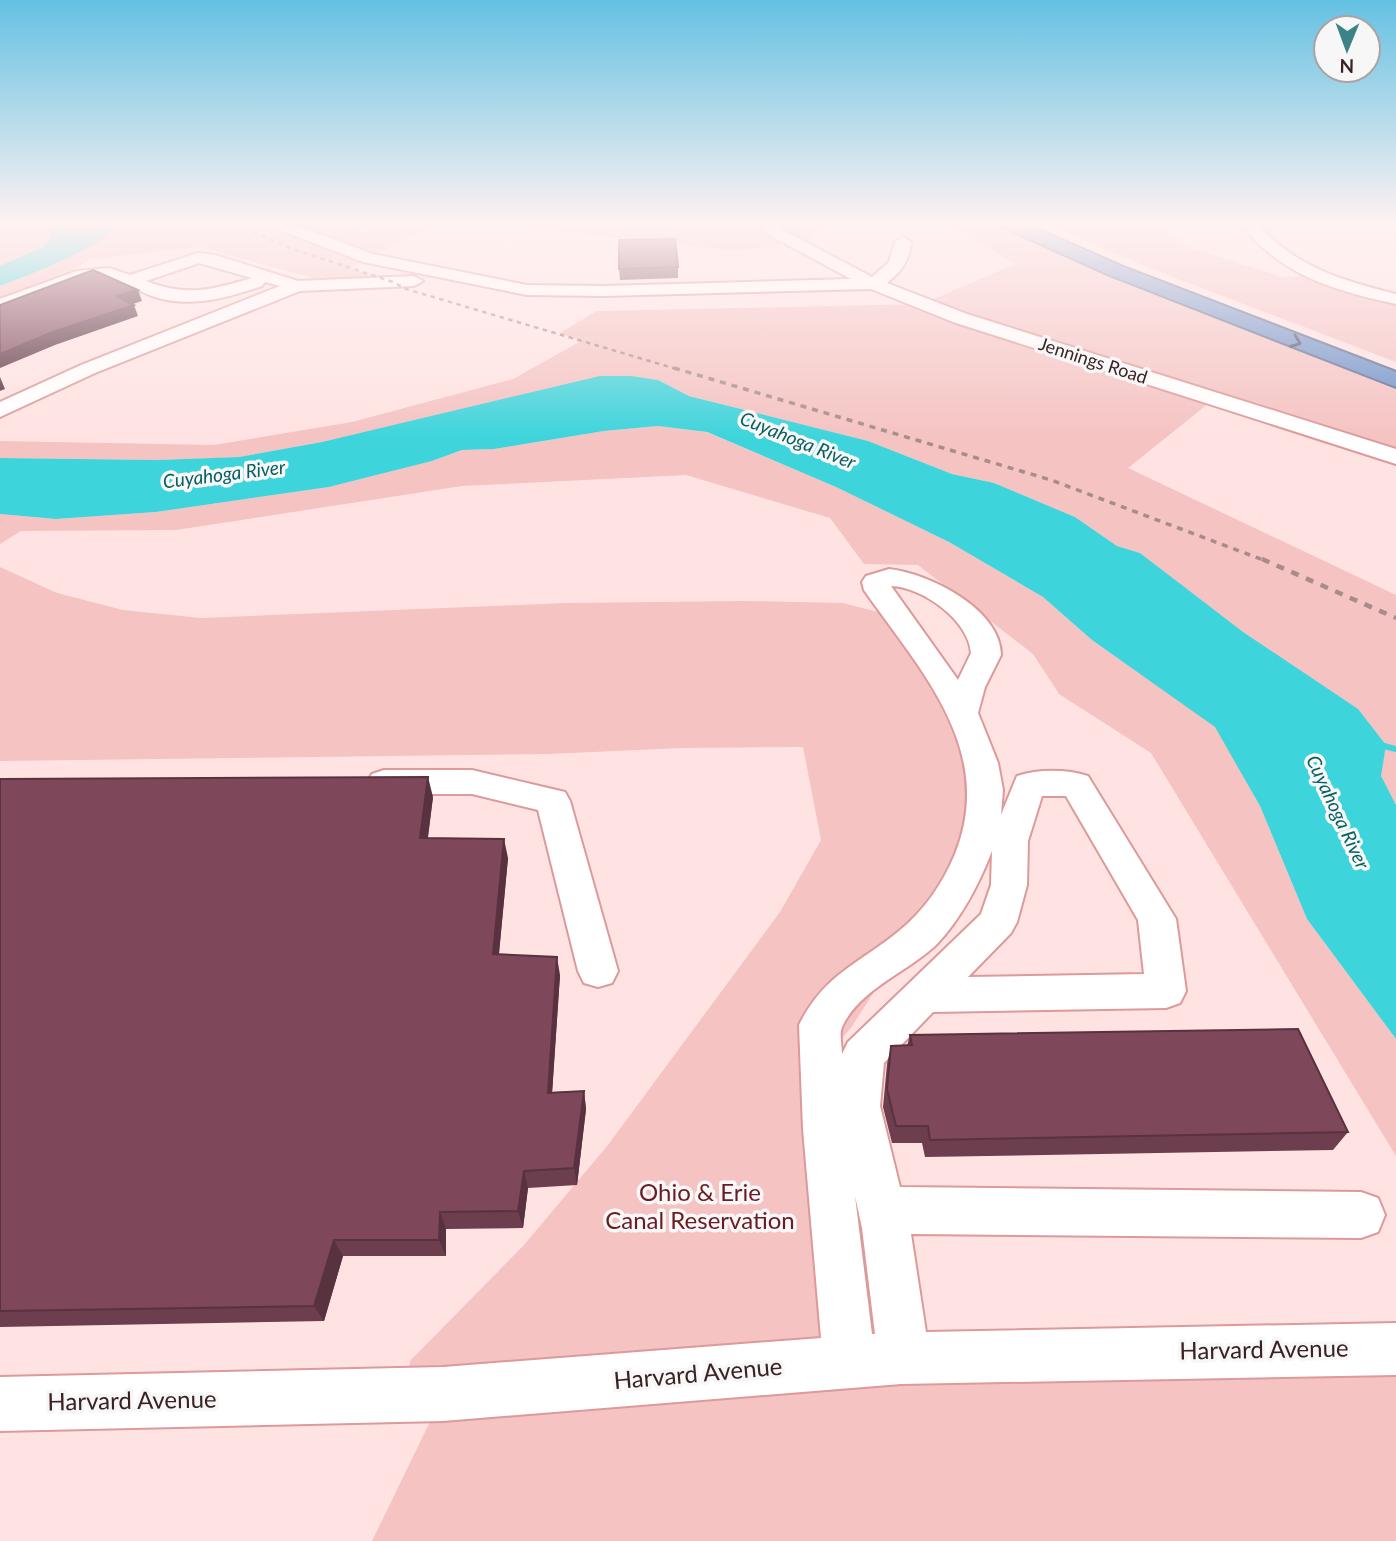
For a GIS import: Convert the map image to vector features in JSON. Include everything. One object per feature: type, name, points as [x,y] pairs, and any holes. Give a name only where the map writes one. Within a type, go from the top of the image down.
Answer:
[{"type":"highway","points":[[1174,294],[1396,380]]},
{"type":"highway","points":[[1215,294],[1396,362]]},
{"type":"street","points":[[0,305],[29,294]]},
{"type":"street","points":[[167,294],[204,294]]},
{"type":"street","points":[[0,410],[88,369],[277,294]]},
{"type":"street","name":"Jennings Road","points":[[898,294],[960,318],[1396,457]]},
{"type":"street","points":[[1376,294],[1396,299]]},
{"type":"street","points":[[849,1362],[825,1129],[820,1025],[849,988],[922,935],[955,892],[973,856],[983,821],[986,790],[978,751],[962,713],[878,590],[876,582],[882,578],[896,576],[921,583],[946,598],[980,633],[987,655],[969,684],[962,713]]},
{"type":"street","points":[[347,782],[472,782],[553,802],[598,971]]},
{"type":"street","points":[[904,1357],[882,1210],[858,1106],[863,1055],[922,995],[998,922],[1009,885],[1010,841],[1030,784],[1076,783],[1157,919],[1166,992],[922,995]]},
{"type":"street","points":[[882,1210],[1361,1215]]},
{"type":"street","name":"Harvard Avenue","points":[[0,1404],[443,1394],[904,1357],[1396,1349]]},
{"type":"green space","points":[[945,294],[1179,294],[1396,380],[1396,457],[1214,399],[1128,468],[1396,595],[1396,805],[1380,776],[1386,745],[1140,553],[1117,546],[1075,517],[994,483],[952,474],[868,441],[689,396],[658,380],[600,377],[322,442],[239,457],[157,460],[0,458],[0,441],[214,445],[352,422],[513,379],[581,341],[560,333],[597,311],[922,304]]},
{"type":"green space","points":[[1217,294],[1379,294],[1396,299],[1396,362]]},
{"type":"green space","points":[[658,426],[706,432],[836,487],[949,542],[1043,597],[1092,640],[1216,727],[1260,806],[1307,919],[1396,1039],[1396,1156],[1151,753],[1059,694],[1033,654],[918,565],[864,564],[830,518],[686,475],[462,486],[176,530],[21,531],[0,544],[0,514],[56,519],[156,512],[329,487],[432,461],[462,450],[494,449],[604,431]]},
{"type":"green space","name":"Ohio & Erie Canal Reservation","points":[[0,567],[57,593],[123,610],[201,618],[566,603],[744,601],[843,603],[886,614],[962,713],[983,821],[851,1028],[822,1060],[849,1361],[1396,1349],[1396,1541],[372,1541],[443,1395],[407,1395],[410,1361],[524,1245],[608,1145],[780,912],[821,840],[803,747],[681,748],[549,754],[0,761]]},
{"type":"water","name":"Cuyahoga River","points":[[600,376],[631,376],[658,380],[689,396],[868,441],[952,474],[994,483],[1075,517],[1117,546],[1140,553],[1243,632],[1358,709],[1386,745],[1381,776],[1396,805],[1396,1039],[1307,919],[1260,806],[1215,727],[1092,640],[1043,597],[949,542],[836,487],[707,432],[658,426],[604,431],[494,449],[462,450],[432,461],[329,487],[156,512],[56,519],[0,514],[0,458],[157,460],[239,457],[322,442]]},
{"type":"building","points":[[29,294],[124,294],[116,296],[134,305],[50,333],[0,354],[0,305]]},
{"type":"building","points":[[428,777],[420,838],[504,839],[493,954],[557,957],[548,1093],[584,1091],[574,1168],[524,1171],[518,1211],[440,1212],[439,1240],[334,1240],[314,1306],[0,1311],[0,779]]},
{"type":"building","points":[[1298,1029],[1348,1132],[930,1140],[928,1126],[896,1126],[887,1089],[891,1046],[912,1045],[910,1035]]},
{"type":"waterway","points":[[1380,745],[1396,749]]},
{"type":"railway","points":[[423,294],[680,370]]},
{"type":"railway","points":[[674,368],[1051,480],[1266,561]]},
{"type":"railway","points":[[1262,559],[1396,618]]}]
